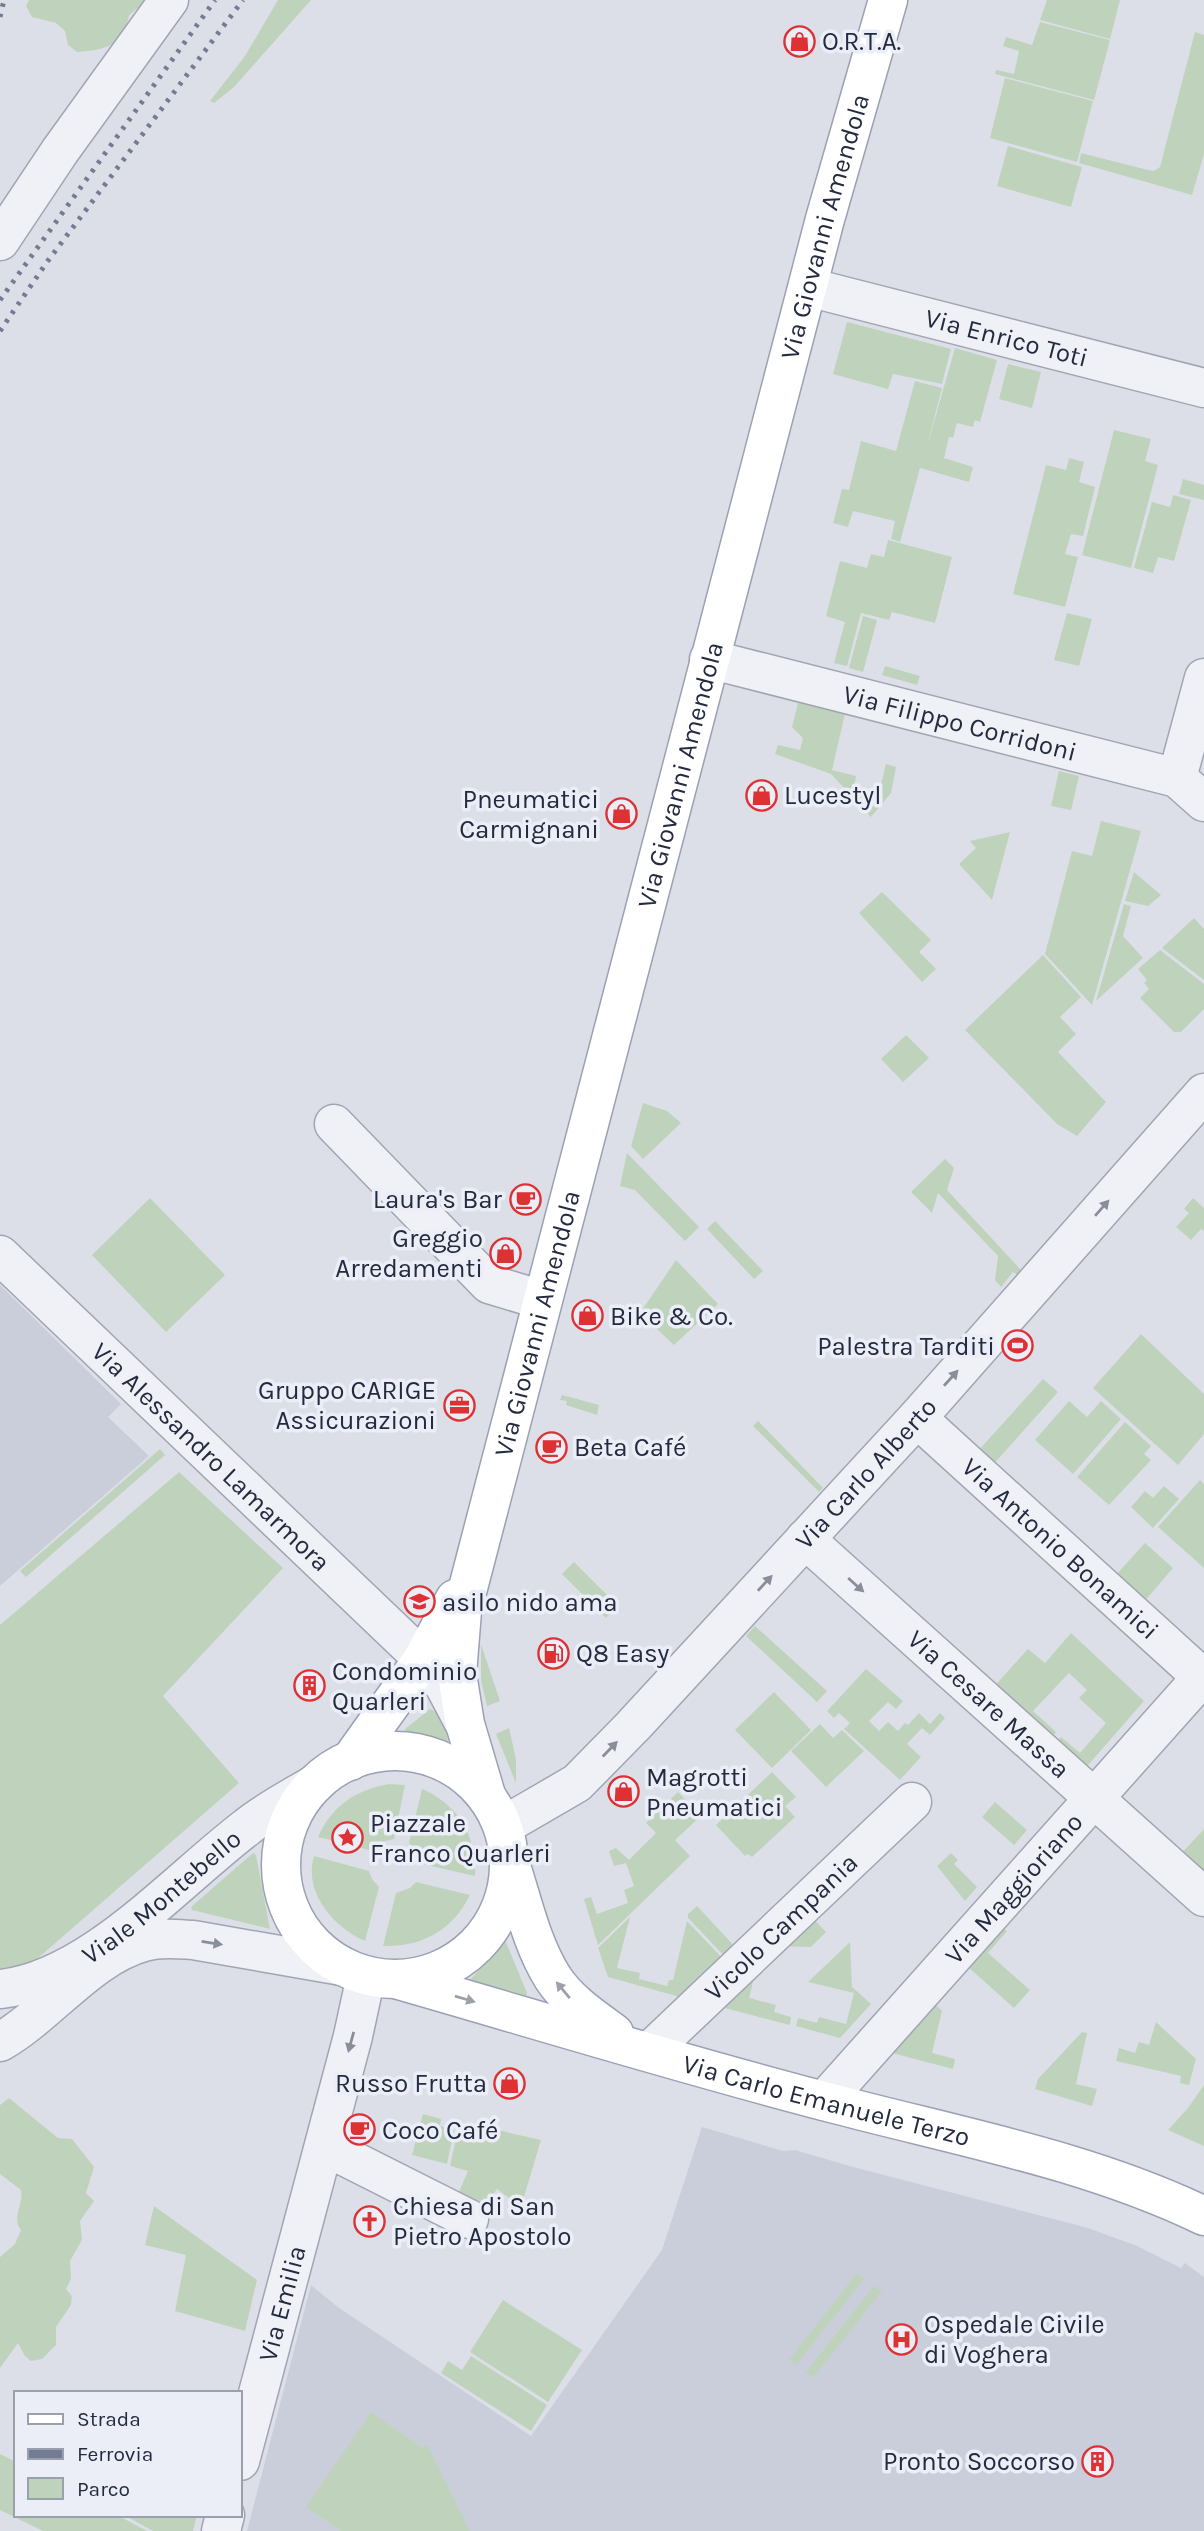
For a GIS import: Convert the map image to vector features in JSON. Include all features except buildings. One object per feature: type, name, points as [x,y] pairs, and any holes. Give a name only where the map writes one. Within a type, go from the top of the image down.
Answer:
[{"type":"main road","name":"Via Giovanni Amendola","points":[[500,1828],[465,1724],[457,1674],[462,1611],[807,287],[888,0]]},
{"type":"main road","name":"Via Giovanni Amendola","points":[[350,1761],[423,1659],[446,1618],[477,1550]]},
{"type":"main road","points":[[413,1752],[454,1766],[471,1779],[500,1828],[507,1887],[499,1911],[486,1933],[469,1952],[448,1966],[416,1978],[369,1974],[318,1948],[298,1925],[286,1897],[281,1867],[285,1836],[296,1808],[315,1784],[331,1771],[370,1754],[413,1752]]},
{"type":"main road","name":"Via Carlo Emanuele Terzo","points":[[500,1828],[536,1942],[552,1977],[572,2000],[642,2050]]},
{"type":"main road","name":"Via Carlo Emanuele Terzo","points":[[369,1974],[824,2101],[1020,2152],[1144,2189],[1204,2216]]},
{"type":"main road","name":"Via Carlo Emanuele Terzo","points":[[1020,2152],[1075,2155],[1111,2161],[1204,2194]]},
{"type":"street","points":[[0,241],[60,151],[169,0]]},
{"type":"street","name":"Via Enrico Toti","points":[[807,287],[1204,388]]},
{"type":"street","name":"Via Filippo Corridoni","points":[[709,659],[1191,790]]},
{"type":"street","points":[[1191,790],[1204,678]]},
{"type":"street","name":"Via Carlo Alberto","points":[[500,1828],[578,1783],[917,1418],[1204,1094]]},
{"type":"street","points":[[334,1124],[489,1284],[542,1300]]},
{"type":"street","name":"Via Alessandro Lamarmora","points":[[0,1255],[423,1659],[444,1685],[465,1724]]},
{"type":"street","name":"Via Antonio Bonamici","points":[[917,1418],[1203,1677]]},
{"type":"street","name":"Via Cesare Massa","points":[[805,1539],[1204,1897]]},
{"type":"street","name":"Via Maggioriano","points":[[824,2101],[1203,1677]]},
{"type":"street","name":"Viale Montebello","points":[[0,1989],[41,1981],[95,1950],[248,1826],[315,1784]]},
{"type":"street","name":"Vicolo Campania","points":[[642,2050],[912,1802]]},
{"type":"street","name":"Viale Montebello","points":[[0,2042],[19,2031],[102,1963],[145,1941],[170,1938],[193,1940],[369,1974]]},
{"type":"street","name":"Via Emilia","points":[[242,2454],[369,1974]]},
{"type":"street","points":[[324,2146],[469,2219]]},
{"type":"shaded area","points":[[0,1285],[121,1404],[108,1417],[149,1456],[0,1586]]},
{"type":"shaded area","name":"Ospedale Civile di Voghera","points":[[702,2127],[783,2151],[795,2150],[1088,2228],[1137,2246],[1181,2268],[1185,2263],[1204,2277],[1204,2531],[247,2531],[311,2285],[339,2308],[531,2436],[662,2250]]},
{"type":"green space","points":[[29,0],[148,0],[129,15],[123,34],[118,40],[104,48],[77,52],[68,45],[65,31],[56,23],[32,17],[26,6]]},
{"type":"green space","points":[[278,0],[311,0],[234,87],[214,103],[210,101],[245,56]]},
{"type":"green space","points":[[1047,0],[1120,0],[1110,39],[1040,20]]},
{"type":"green space","points":[[1040,22],[1110,40],[1094,100],[995,74],[996,70],[1014,74],[1019,51],[1003,46],[1006,37],[1032,45]]},
{"type":"green space","points":[[1195,32],[1204,35],[1204,154],[1192,195],[1079,163],[1081,153],[1148,170],[1154,171],[1160,167]]},
{"type":"green space","points":[[1005,78],[1093,101],[1077,162],[990,138]]},
{"type":"green space","points":[[1008,146],[1082,167],[1071,207],[997,186]]},
{"type":"green space","points":[[847,322],[951,349],[942,384],[893,374],[888,389],[833,374]]},
{"type":"green space","points":[[955,348],[997,360],[980,422],[975,420],[973,427],[957,423],[953,438],[949,437],[944,458],[973,467],[969,482],[920,468],[900,542],[891,539],[895,521],[853,511],[848,527],[833,523],[842,489],[849,490],[861,441],[896,451],[915,381],[942,388],[926,450]]},
{"type":"green space","points":[[1008,364],[1041,372],[1032,408],[999,399]]},
{"type":"green space","points":[[1114,430],[1151,439],[1145,461],[1158,465],[1131,568],[1082,555]]},
{"type":"green space","points":[[1069,458],[1084,462],[1079,482],[1095,487],[1083,536],[1071,534],[1065,554],[1078,557],[1065,607],[1013,594],[1046,465],[1066,470]]},
{"type":"green space","points":[[1183,479],[1204,485],[1204,500],[1179,494]]},
{"type":"green space","points":[[1173,495],[1191,500],[1174,561],[1158,557],[1153,573],[1134,568],[1152,502],[1170,507]]},
{"type":"green space","points":[[888,540],[952,557],[935,623],[892,612],[889,620],[861,613],[847,666],[834,663],[845,622],[826,616],[840,561],[867,568],[871,554],[884,557]]},
{"type":"green space","points":[[1067,613],[1092,619],[1079,666],[1054,660]]},
{"type":"green space","points":[[863,616],[877,620],[863,672],[849,668]]},
{"type":"green space","points":[[885,666],[920,676],[917,685],[882,675]]},
{"type":"green space","points":[[798,703],[845,714],[832,770],[856,776],[854,787],[879,793],[886,764],[896,767],[891,793],[871,817],[831,774],[775,754],[778,745],[800,750],[803,738],[792,727]]},
{"type":"green space","points":[[1059,771],[1079,776],[1071,810],[1051,806]]},
{"type":"green space","points":[[1101,821],[1141,831],[1092,1005],[1045,954],[1072,851],[1092,856]]},
{"type":"green space","points":[[1010,832],[992,900],[959,864],[976,848],[970,841]]},
{"type":"green space","points":[[1134,872],[1161,895],[1148,906],[1125,901]]},
{"type":"green space","points":[[882,892],[931,940],[919,952],[936,969],[922,982],[859,913]]},
{"type":"green space","points":[[1124,904],[1131,906],[1123,936],[1143,958],[1096,1001]]},
{"type":"green space","points":[[1194,918],[1204,929],[1204,980],[1162,948]]},
{"type":"green space","points":[[1160,950],[1204,984],[1204,1009],[1181,1032],[1174,1032],[1140,998],[1149,989],[1144,983],[1147,980],[1138,969]]},
{"type":"green space","points":[[1043,955],[1081,997],[1060,1017],[1076,1034],[1058,1052],[1106,1102],[1077,1136],[1057,1124],[965,1030]]},
{"type":"green space","points":[[906,1035],[929,1058],[903,1082],[881,1059]]},
{"type":"green space","points":[[643,1103],[667,1111],[681,1123],[643,1159],[631,1146]]},
{"type":"green space","points":[[627,1153],[699,1227],[685,1241],[635,1190],[620,1186]]},
{"type":"green space","points":[[945,1159],[954,1168],[947,1190],[1021,1270],[1017,1275],[1013,1272],[1001,1287],[995,1280],[998,1256],[938,1193],[932,1213],[911,1192]]},
{"type":"green space","points":[[150,1198],[225,1275],[166,1332],[92,1255]]},
{"type":"green space","points":[[1193,1198],[1204,1208],[1204,1231],[1201,1229],[1191,1240],[1176,1227],[1189,1213],[1184,1209]]},
{"type":"green space","points":[[715,1221],[763,1271],[754,1279],[707,1229]]},
{"type":"green space","points":[[676,1260],[718,1304],[674,1345],[640,1313]]},
{"type":"green space","points":[[1141,1334],[1204,1394],[1204,1434],[1178,1465],[1093,1388]]},
{"type":"green space","points":[[1043,1379],[1058,1392],[992,1466],[977,1452]]},
{"type":"green space","points":[[562,1395],[599,1405],[597,1415],[566,1405],[567,1401],[560,1400]]},
{"type":"green space","points":[[1069,1401],[1087,1417],[1101,1401],[1121,1419],[1073,1474],[1035,1440]]},
{"type":"green space","points":[[758,1421],[823,1488],[819,1492],[753,1426]]},
{"type":"green space","points":[[1125,1422],[1151,1446],[1144,1454],[1151,1460],[1109,1505],[1077,1477]]},
{"type":"green space","points":[[160,1449],[165,1455],[26,1577],[20,1571]]},
{"type":"green space","points":[[179,1472],[283,1568],[163,1696],[239,1783],[37,1959],[16,1970],[0,1972],[0,1625]]},
{"type":"green space","points":[[1200,1480],[1204,1484],[1204,1568],[1158,1527]]},
{"type":"green space","points":[[1164,1486],[1179,1499],[1153,1528],[1131,1507],[1145,1491],[1153,1498]]},
{"type":"green space","points":[[1145,1543],[1173,1568],[1143,1603],[1114,1577]]},
{"type":"green space","points":[[574,1562],[618,1606],[606,1618],[562,1574]]},
{"type":"green space","points":[[755,1626],[827,1691],[817,1702],[746,1636]]},
{"type":"green space","points":[[1071,1633],[1144,1701],[1082,1772],[1053,1746],[1061,1737],[1080,1753],[1106,1723],[1079,1698],[1087,1690],[1069,1673],[1033,1711],[1056,1732],[1048,1742],[990,1691],[1028,1649],[1045,1663]]},
{"type":"green space","points":[[481,1644],[500,1701],[487,1706],[481,1680]]},
{"type":"green space","points":[[866,1669],[903,1701],[896,1709],[888,1702],[869,1721],[879,1731],[888,1722],[898,1731],[919,1713],[930,1724],[940,1713],[945,1718],[930,1735],[922,1728],[907,1744],[921,1757],[900,1780],[844,1729],[850,1723],[839,1713],[834,1718],[827,1711]]},
{"type":"green space","points":[[774,1692],[811,1730],[772,1768],[735,1730]]},
{"type":"green space","points":[[430,1709],[441,1718],[446,1732],[448,1742],[441,1749],[408,1740],[404,1733],[405,1729]]},
{"type":"green space","points":[[820,1724],[833,1738],[842,1730],[864,1751],[826,1787],[791,1751]]},
{"type":"green space","points":[[509,1728],[516,1759],[516,1783],[496,1734]]},
{"type":"green space","points":[[772,1772],[796,1797],[785,1806],[795,1817],[752,1857],[748,1854],[745,1856],[716,1825]]},
{"type":"green space","points":[[389,1784],[405,1785],[394,1839],[385,1841],[373,1851],[318,1837],[330,1816],[346,1801],[366,1790]]},
{"type":"green space","points":[[422,1789],[446,1804],[463,1824],[473,1848],[475,1876],[422,1864],[419,1854],[409,1843]]},
{"type":"green space","points":[[678,1792],[701,1816],[675,1840],[690,1856],[598,1945],[584,1899],[591,1897],[597,1914],[628,1903],[624,1890],[634,1886],[626,1863],[614,1866],[609,1851],[616,1848],[629,1860],[656,1833],[646,1823]]},
{"type":"green space","points":[[995,1802],[1027,1830],[1014,1845],[982,1817]]},
{"type":"green space","points":[[1204,1829],[1204,1877],[1179,1856]]},
{"type":"green space","points":[[253,1853],[256,1855],[270,1929],[192,1910],[191,1907]]},
{"type":"green space","points":[[951,1853],[958,1860],[954,1864],[977,1887],[965,1901],[937,1866]]},
{"type":"green space","points":[[314,1856],[369,1871],[379,1887],[365,1941],[342,1927],[324,1907],[313,1883]]},
{"type":"green space","points":[[416,1882],[470,1895],[454,1918],[434,1934],[411,1944],[383,1946],[396,1893],[410,1888]]},
{"type":"green space","points":[[697,1906],[738,1950],[728,1960],[688,1918],[688,1914]]},
{"type":"green space","points":[[810,1915],[826,1932],[811,1947],[777,1946]]},
{"type":"green space","points":[[630,1917],[617,1968],[640,1973],[639,1979],[667,1986],[669,1980],[673,1980],[687,1921],[726,1962],[687,1999],[608,1977],[598,1948]]},
{"type":"green space","points":[[1002,1927],[1007,1931],[988,1953],[1030,1990],[1014,2008],[968,1967]]},
{"type":"green space","points":[[504,1942],[527,1993],[526,1996],[468,1982]]},
{"type":"green space","points":[[850,1942],[852,1987],[871,2004],[840,2038],[796,2026],[798,2018],[817,2023],[819,2017],[846,2024],[854,1993],[808,1982]]},
{"type":"green space","points":[[756,1970],[749,1998],[776,2005],[774,2012],[791,2017],[790,2025],[721,2007]]},
{"type":"green space","points":[[935,2004],[942,2011],[932,2053],[955,2059],[953,2069],[892,2053]]},
{"type":"green space","points":[[1156,2022],[1196,2059],[1189,2085],[1180,2083],[1181,2076],[1116,2061],[1119,2048],[1135,2053],[1139,2042],[1149,2045]]},
{"type":"green space","points":[[1082,2032],[1087,2033],[1076,2084],[1097,2089],[1092,2106],[1035,2089],[1038,2079]]},
{"type":"green space","points":[[1204,2085],[1204,2146],[1168,2130]]},
{"type":"green space","points":[[9,2098],[58,2138],[72,2139],[94,2167],[86,2193],[94,2201],[80,2221],[82,2240],[70,2261],[71,2279],[66,2289],[72,2296],[71,2305],[56,2327],[56,2345],[42,2359],[31,2361],[18,2343],[0,2368],[0,2257],[15,2244],[21,2230],[17,2216],[21,2190],[0,2174],[0,2105]]},
{"type":"green space","points":[[423,2114],[441,2119],[440,2126],[454,2130],[447,2164],[412,2155]]},
{"type":"green space","points":[[489,2128],[541,2140],[521,2207],[497,2189],[485,2206],[458,2194],[468,2171],[450,2166],[457,2134],[485,2140]]},
{"type":"green space","points":[[154,2206],[257,2280],[245,2331],[175,2311],[186,2255],[145,2245]]},
{"type":"green space","points":[[857,2273],[864,2279],[796,2365],[789,2360]]},
{"type":"green space","points":[[874,2286],[882,2291],[813,2378],[806,2372]]},
{"type":"green space","points":[[503,2300],[582,2350],[548,2402],[470,2352]]},
{"type":"green space","points":[[471,2356],[547,2405],[531,2431],[441,2373],[448,2361],[462,2370]]},
{"type":"green space","points":[[371,2412],[423,2448],[427,2444],[470,2531],[341,2531],[306,2507]]},
{"type":"green space","points":[[0,2454],[14,2461],[14,2517],[0,2510]]},
{"type":"green space","points":[[14,2517],[121,2517],[147,2531],[43,2531]]},
{"type":"green space","points":[[128,2517],[196,2517],[193,2531],[153,2531]]},
{"type":"railway","points":[[0,17],[4,0]]},
{"type":"railway","points":[[0,300],[215,0]]},
{"type":"railway","points":[[0,331],[47,262],[243,0]]},
{"type":"place","name":"O.R.T.A.","points":[[799,41]]},
{"type":"place","name":"Lucestyl","points":[[761,795]]},
{"type":"place","name":"Pneumatici Carmignani","points":[[622,814]]},
{"type":"place","name":"Laura's Bar","points":[[525,1199]]},
{"type":"place","name":"Greggio Arredamenti","points":[[506,1253]]},
{"type":"place","name":"Bike & Co.","points":[[587,1316]]},
{"type":"place","name":"Palestra Tarditi","points":[[1018,1346]]},
{"type":"place","name":"Gruppo CARIGE Assicurazioni","points":[[459,1405]]},
{"type":"place","name":"Beta Café","points":[[551,1447]]},
{"type":"place","name":"asilo nido ama","points":[[419,1602]]},
{"type":"place","name":"Q8 Easy","points":[[553,1653]]},
{"type":"place","name":"Condominio Quarleri","points":[[309,1686]]},
{"type":"place","name":"Magrotti Pneumatici","points":[[623,1792]]},
{"type":"place","name":"Piazzale Franco Quarleri","points":[[347,1838]]},
{"type":"place","name":"Russo Frutta","points":[[510,2083]]},
{"type":"place","name":"Coco Café","points":[[359,2130]]},
{"type":"place","name":"Chiesa di San Pietro Apostolo","points":[[370,2221]]},
{"type":"place","name":"Ospedale Civile di Voghera","points":[[901,2339]]},
{"type":"place","name":"Pronto Soccorso","points":[[1098,2461]]}]
